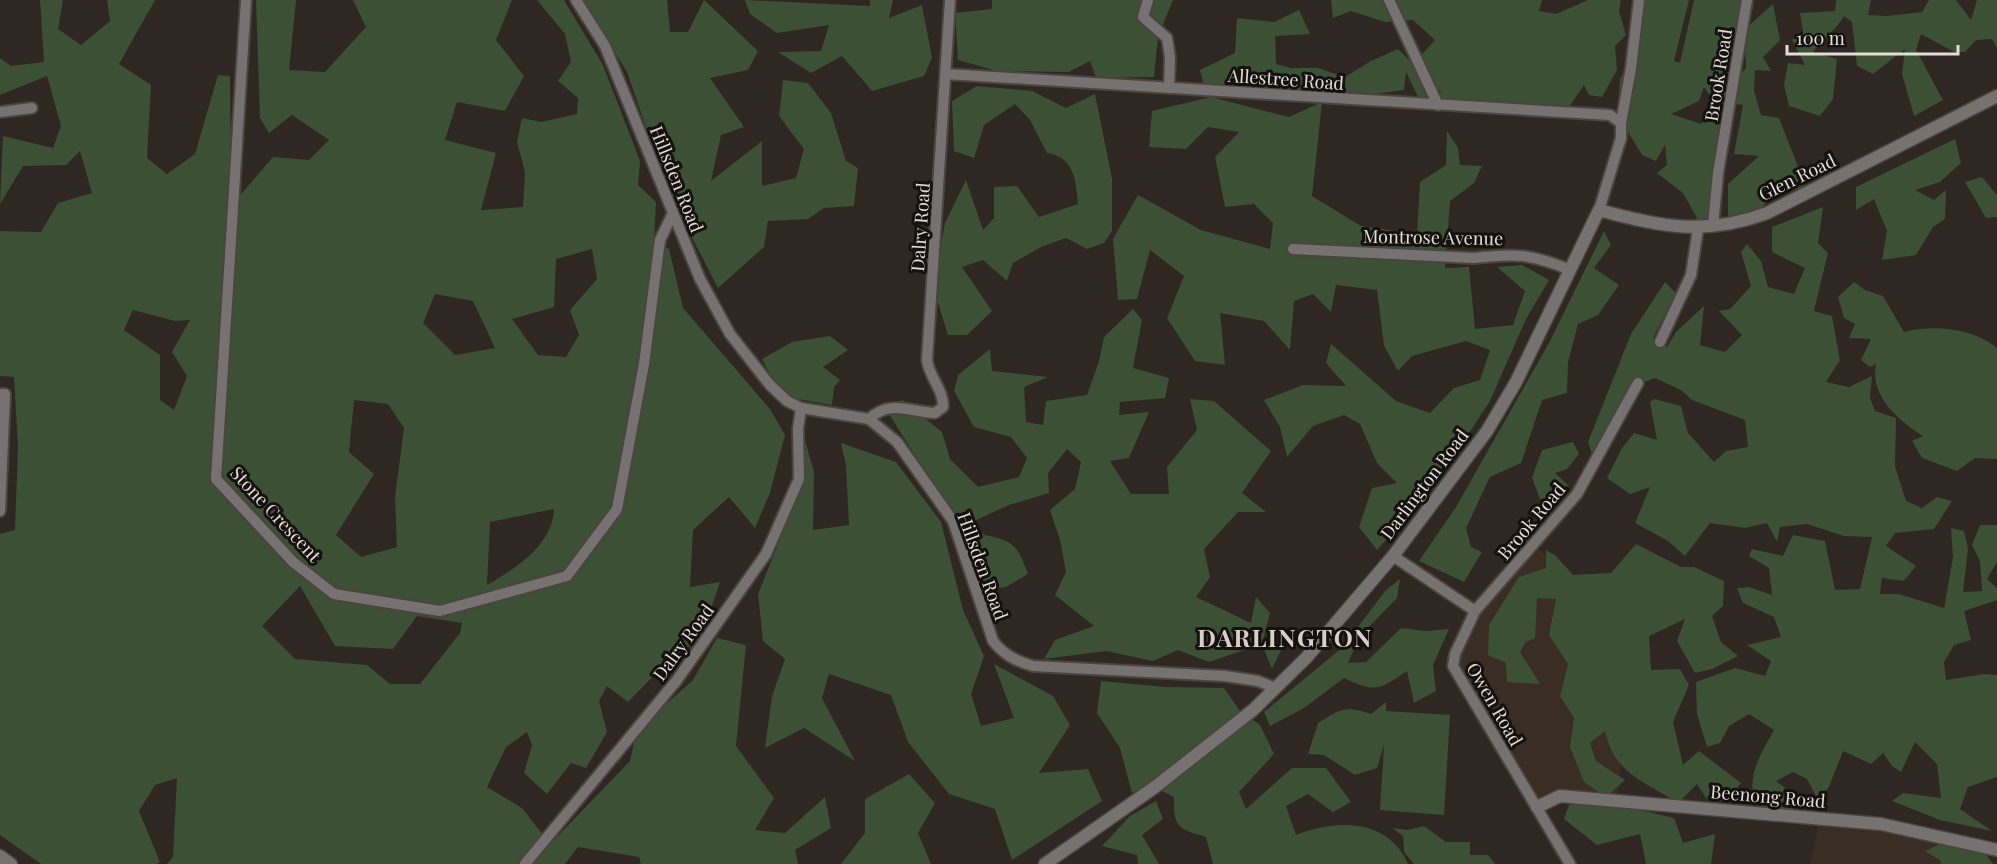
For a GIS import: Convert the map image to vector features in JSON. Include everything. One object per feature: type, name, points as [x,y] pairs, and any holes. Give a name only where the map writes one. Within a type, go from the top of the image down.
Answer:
[{"type":"street","name":"Stone Crescent","points":[[246,0],[216,479],[293,562],[334,594],[440,611],[567,576],[617,509],[644,364],[660,240],[673,213]]},
{"type":"street","name":"Hillsden Road","points":[[576,0],[605,46],[700,279],[730,334],[770,385],[787,401],[801,408],[869,419],[883,429],[904,451],[953,520],[993,641],[1007,655],[1033,666],[1225,676],[1258,681],[1275,688]]},
{"type":"street","name":"Dalry Road","points":[[869,419],[878,411],[891,407],[935,413],[943,407],[942,396],[929,373],[927,360],[950,0]]},
{"type":"street","points":[[1148,0],[1143,17],[1167,38],[1170,57],[1169,88]]},
{"type":"street","points":[[1389,0],[1438,105]]},
{"type":"street","name":"Darlington Road","points":[[1045,864],[1155,787],[1254,710],[1306,658],[1393,556],[1487,431],[1516,382],[1599,210],[1621,138],[1621,123],[1632,68],[1639,0]]},
{"type":"street","name":"Brook Road","points":[[1713,226],[1718,173],[1747,0]]},
{"type":"street","name":"Allestree Road","points":[[946,74],[1610,116],[1621,123]]},
{"type":"street","name":"Glen Road","points":[[1599,210],[1645,223],[1698,229],[1743,222],[1767,213],[1997,96]]},
{"type":"street","points":[[0,112],[32,108]]},
{"type":"street","points":[[1660,342],[1691,276],[1698,229]]},
{"type":"street","name":"Montrose Avenue","points":[[1293,249],[1474,258],[1502,254],[1531,256],[1540,257],[1570,270]]},
{"type":"street","name":"Brook Road","points":[[1475,611],[1577,494],[1638,383]]},
{"type":"street","points":[[0,394],[5,394],[0,511]]},
{"type":"street","name":"Dalry Road","points":[[525,864],[677,680],[766,555],[799,479],[798,429],[801,408]]},
{"type":"street","points":[[1393,556],[1475,611]]},
{"type":"street","name":"Owen Road","points":[[1475,611],[1455,654],[1453,666],[1570,864]]},
{"type":"street","name":"Beenong Road","points":[[1537,807],[1560,796],[1881,824],[1997,850]]},
{"type":"street","points":[[0,856],[11,864]]},
{"type":"shaded area","points":[[1534,545],[1631,628],[1618,796],[1539,805],[1451,663],[1473,618]]},
{"type":"shaded area","points":[[1819,823],[1878,827],[1950,846],[1946,864],[1810,864]]},
{"type":"green space","points":[[40,0],[63,0],[58,29],[81,45],[110,21],[107,0],[155,0],[119,64],[151,85],[147,158],[167,174],[195,154],[218,75],[230,76],[231,206],[273,157],[309,160],[329,140],[292,115],[269,133],[260,118],[256,0],[296,0],[289,70],[325,72],[366,27],[353,0],[512,0],[496,40],[524,76],[505,111],[457,102],[445,140],[496,153],[481,210],[523,207],[525,172],[517,142],[522,118],[541,122],[577,114],[578,98],[558,81],[571,62],[565,34],[537,0],[564,0],[603,65],[640,161],[638,185],[656,202],[654,241],[669,249],[683,308],[770,409],[785,435],[770,493],[755,528],[729,497],[693,530],[690,587],[720,582],[701,638],[668,661],[628,702],[607,686],[599,701],[607,732],[586,768],[571,763],[547,794],[524,773],[532,745],[527,732],[506,747],[487,787],[522,808],[550,844],[630,761],[637,730],[693,680],[717,638],[746,645],[736,746],[774,798],[755,830],[785,833],[825,797],[831,828],[795,850],[798,864],[641,864],[639,857],[578,847],[565,864],[167,864],[173,857],[177,778],[155,785],[139,811],[160,862],[157,864],[41,864],[0,835],[0,534],[15,530],[18,446],[14,377],[0,376],[0,231],[41,232],[58,203],[92,193],[80,151],[66,165],[23,166],[0,204],[3,136],[53,148],[61,126],[47,76],[0,95],[0,58],[11,66],[44,62]],"holes":[[[592,249],[597,279],[570,310],[579,335],[566,357],[538,355],[512,319],[554,307],[556,259]],[[435,294],[473,301],[495,348],[455,355],[423,323]],[[133,310],[175,321],[190,320],[172,352],[187,376],[174,410],[160,400],[160,355],[124,330]],[[354,400],[388,404],[404,428],[395,497],[397,547],[361,557],[336,535],[374,474],[349,452]],[[554,509],[552,522],[540,545],[520,563],[487,585],[490,522]],[[300,586],[335,646],[393,649],[417,616],[462,623],[460,633],[420,684],[390,684],[367,665],[295,659],[262,626]]]},
{"type":"green space","points":[[582,0],[667,0],[670,32],[688,32],[704,0],[758,51],[748,70],[710,78],[744,127],[721,135],[711,181],[762,141],[762,186],[796,178],[804,149],[779,116],[783,80],[808,83],[831,113],[846,161],[858,168],[854,206],[824,208],[808,219],[768,221],[764,247],[718,288],[668,191],[627,72]]},
{"type":"green space","points":[[745,0],[870,6],[870,0],[893,0],[889,18],[922,5],[932,58],[924,76],[872,91],[842,56],[811,73],[778,52],[821,51],[829,25],[777,33],[750,14]]},
{"type":"green space","points":[[992,0],[1173,0],[1158,37],[1154,77],[1096,78],[1090,61],[1069,72],[997,71],[958,60],[955,13],[992,9]]},
{"type":"green space","points":[[1331,0],[1542,0],[1539,11],[1556,14],[1588,0],[1621,0],[1619,11],[1626,35],[1615,46],[1617,70],[1602,97],[1589,95],[1584,85],[1565,113],[1523,104],[1438,102],[1441,90],[1419,99],[1406,72],[1404,90],[1367,95],[1275,87],[1204,86],[1200,70],[1235,53],[1237,18],[1274,22],[1299,10],[1310,34],[1275,36],[1276,64],[1291,68],[1318,68],[1345,77],[1371,61],[1398,49],[1413,64],[1435,40],[1413,20],[1385,22],[1351,11],[1333,18]]},
{"type":"green space","points":[[1641,0],[1689,0],[1674,61],[1680,63],[1694,0],[1749,0],[1732,51],[1733,81],[1746,68],[1745,29],[1773,4],[1780,40],[1763,57],[1771,71],[1755,70],[1754,90],[1761,115],[1779,118],[1806,187],[1772,196],[1745,227],[1728,224],[1728,184],[1759,156],[1734,154],[1743,105],[1714,101],[1704,87],[1699,101],[1671,114],[1701,124],[1720,104],[1722,152],[1708,218],[1698,220],[1683,193],[1657,173],[1667,165],[1665,145],[1656,161],[1642,155],[1628,132],[1619,95],[1620,79],[1635,56]]},
{"type":"green space","points":[[1836,0],[1871,0],[1868,15],[1887,16],[1922,12],[1929,0],[1956,0],[1971,20],[1977,0],[1997,0],[1997,48],[1992,39],[1976,40],[1965,52],[1954,52],[1921,34],[1916,50],[1943,100],[1914,116],[1902,74],[1905,49],[1873,74],[1857,66],[1852,22],[1844,16],[1813,52],[1837,59],[1833,99],[1820,116],[1789,106],[1784,85],[1788,63],[1805,65],[1792,40],[1803,32],[1800,13],[1835,11]]},
{"type":"green space","points":[[977,86],[1032,91],[1066,108],[1095,94],[1112,179],[1112,231],[1104,243],[1087,249],[1066,238],[1041,247],[1013,263],[1007,281],[983,260],[962,267],[992,311],[967,335],[948,335],[933,287],[945,223],[966,180],[983,230],[994,218],[994,187],[1017,186],[1039,217],[1078,204],[1072,171],[1063,159],[1047,153],[1030,120],[1015,104],[984,125],[974,158],[954,151],[952,101]]},
{"type":"green space","points":[[1211,97],[1289,117],[1322,102],[1312,196],[1361,226],[1417,234],[1420,182],[1446,165],[1447,131],[1458,148],[1460,165],[1482,166],[1474,183],[1450,201],[1445,268],[1469,267],[1475,329],[1513,325],[1525,291],[1497,267],[1522,265],[1549,280],[1526,319],[1490,401],[1435,485],[1377,550],[1359,527],[1372,488],[1397,483],[1377,463],[1360,424],[1344,415],[1313,426],[1287,457],[1280,427],[1264,400],[1303,385],[1346,386],[1326,363],[1331,344],[1396,401],[1430,413],[1454,388],[1480,380],[1490,350],[1466,341],[1412,356],[1398,371],[1384,346],[1377,290],[1336,285],[1331,312],[1313,294],[1294,301],[1290,350],[1264,321],[1220,313],[1225,365],[1195,361],[1167,318],[1184,276],[1150,250],[1137,299],[1118,300],[1113,239],[1138,195],[1201,230],[1270,249],[1273,223],[1254,204],[1225,207],[1215,157],[1239,132],[1208,127],[1186,149],[1149,147],[1152,111]]},
{"type":"green space","points":[[1955,139],[1961,163],[1940,182],[1915,190],[1934,200],[1946,190],[1945,219],[1933,227],[1916,255],[1882,260],[1887,231],[1874,199],[1856,210],[1856,187]]},
{"type":"green space","points":[[1982,177],[1997,195],[1997,217],[1986,218],[1965,182]]},
{"type":"green space","points":[[1823,207],[1818,243],[1828,253],[1814,311],[1832,316],[1840,360],[1826,382],[1849,387],[1872,376],[1870,398],[1875,411],[1896,418],[1895,466],[1906,501],[1922,508],[1937,497],[1952,501],[1934,529],[1895,533],[1886,546],[1916,566],[1904,581],[1882,578],[1880,594],[1899,594],[1944,608],[1953,557],[1951,528],[1964,531],[1968,549],[1963,592],[1982,591],[1980,561],[1972,545],[1980,525],[1997,525],[1997,562],[1987,579],[1997,588],[1997,600],[1964,611],[1971,640],[1954,645],[1944,662],[1946,680],[1984,674],[1997,675],[1997,777],[1968,787],[1960,809],[1992,831],[1940,820],[1892,801],[1903,793],[1941,798],[1937,764],[1915,742],[1901,772],[1892,766],[1883,753],[1871,764],[1843,751],[1829,787],[1818,800],[1807,779],[1793,772],[1776,781],[1807,805],[1773,814],[1760,804],[1754,794],[1753,775],[1760,755],[1774,730],[1749,714],[1729,726],[1720,743],[1707,747],[1697,714],[1696,682],[1735,668],[1765,676],[1771,661],[1747,645],[1781,637],[1774,617],[1743,603],[1737,588],[1749,587],[1772,595],[1769,568],[1749,556],[1752,549],[1783,556],[1793,535],[1825,541],[1835,590],[1860,589],[1872,537],[1844,536],[1807,524],[1780,527],[1777,542],[1767,523],[1745,528],[1710,523],[1685,556],[1668,541],[1635,523],[1650,487],[1630,494],[1607,478],[1622,448],[1634,433],[1657,440],[1650,402],[1654,399],[1681,406],[1688,433],[1714,462],[1726,451],[1748,447],[1745,420],[1692,400],[1681,390],[1655,378],[1636,385],[1594,461],[1588,442],[1631,334],[1665,282],[1676,293],[1653,338],[1667,347],[1676,332],[1704,306],[1700,345],[1725,352],[1742,335],[1719,311],[1730,309],[1751,286],[1741,252],[1747,244],[1761,261],[1768,287],[1794,294],[1805,268],[1772,252],[1772,227]]},
{"type":"green space","points":[[1604,231],[1611,245],[1594,268],[1619,285],[1598,315],[1578,324],[1568,362],[1567,393],[1542,400],[1521,463],[1490,477],[1466,528],[1471,547],[1482,552],[1464,582],[1419,561],[1456,507],[1550,341]]},
{"type":"green space","points":[[1854,282],[1865,290],[1883,296],[1904,332],[1940,328],[1965,332],[1988,341],[1997,348],[1997,459],[1975,458],[1957,471],[1922,458],[1912,441],[1923,436],[1888,407],[1877,387],[1876,364],[1870,367],[1861,360],[1871,339],[1849,338],[1855,324],[1844,318],[1838,297]]},
{"type":"green space","points":[[1133,309],[1142,320],[1133,368],[1169,378],[1165,398],[1120,402],[1119,415],[1149,412],[1129,458],[1110,461],[1131,494],[1169,494],[1167,467],[1197,430],[1190,399],[1214,401],[1271,451],[1242,493],[1266,512],[1238,512],[1204,549],[1210,577],[1196,597],[1251,623],[1256,597],[1270,613],[1263,640],[1284,644],[1272,669],[1262,644],[1209,662],[1178,650],[1153,661],[1106,651],[1044,659],[1055,640],[1094,626],[1055,595],[1066,572],[1060,540],[1050,510],[1075,489],[1081,462],[1067,449],[1048,473],[1049,493],[1009,505],[974,521],[981,534],[1012,545],[1021,556],[1028,574],[1006,587],[984,590],[967,529],[931,481],[884,406],[902,400],[942,432],[950,459],[978,487],[1019,477],[1027,458],[1011,437],[974,427],[954,391],[958,375],[990,349],[992,371],[1048,377],[1024,387],[1026,422],[1043,425],[1046,401],[1087,395],[1099,361],[1104,337]]},
{"type":"green space","points":[[830,336],[848,350],[823,367],[840,380],[834,387],[832,405],[781,396],[762,359],[792,342]]},
{"type":"green space","points":[[804,437],[814,472],[813,530],[849,525],[846,466],[841,443],[896,462],[941,522],[963,610],[984,656],[971,694],[981,726],[1014,718],[994,664],[1053,696],[1070,725],[1039,773],[1088,769],[1102,801],[1012,860],[995,809],[949,794],[908,742],[891,695],[829,674],[822,698],[855,761],[804,728],[765,748],[772,696],[785,659],[763,641],[758,594],[782,534],[789,489]]},
{"type":"green space","points":[[1573,442],[1579,454],[1567,469],[1555,473],[1568,485],[1561,499],[1540,499],[1532,478],[1542,450]]},
{"type":"green space","points":[[1636,544],[1681,567],[1694,567],[1724,581],[1723,606],[1712,616],[1721,642],[1738,656],[1712,669],[1695,673],[1677,641],[1685,619],[1649,636],[1651,670],[1680,669],[1689,685],[1673,722],[1683,765],[1699,751],[1741,783],[1727,801],[1708,801],[1697,784],[1678,803],[1642,782],[1623,767],[1609,746],[1605,731],[1590,743],[1596,761],[1625,780],[1606,797],[1584,782],[1570,747],[1574,718],[1560,696],[1568,664],[1549,635],[1556,599],[1537,598],[1535,638],[1526,642],[1520,652],[1540,684],[1507,682],[1506,663],[1488,655],[1489,625],[1519,577],[1546,568],[1546,550],[1556,556],[1573,575],[1611,573]]},
{"type":"green space","points":[[1400,579],[1397,598],[1359,637],[1348,663],[1366,662],[1401,628],[1426,631],[1449,629],[1433,665],[1436,691],[1414,703],[1407,671],[1383,686],[1377,687],[1363,686],[1344,678],[1304,708],[1270,726],[1264,712],[1343,647],[1385,591]]},
{"type":"green space","points":[[1101,681],[1165,687],[1224,688],[1240,711],[1260,725],[1274,754],[1239,792],[1246,809],[1292,768],[1326,768],[1351,802],[1333,812],[1308,794],[1286,806],[1296,835],[1328,826],[1360,826],[1374,830],[1388,838],[1399,849],[1408,864],[1213,864],[1206,837],[1189,832],[1177,821],[1174,797],[1154,787],[1132,793],[1120,748],[1097,713]]},
{"type":"green space","points":[[1386,702],[1386,711],[1450,715],[1444,815],[1380,810],[1384,745],[1377,768],[1355,775],[1324,755],[1308,754],[1318,723],[1343,710],[1349,709],[1371,714]]},
{"type":"green space","points":[[909,774],[935,803],[918,833],[931,864],[841,864],[865,833],[865,799]]},
{"type":"green space","points":[[1571,800],[1632,808],[1674,818],[1683,843],[1715,834],[1711,864],[1646,864],[1640,834],[1597,845],[1564,819]]},
{"type":"green space","points":[[1156,801],[1163,819],[1142,835],[1159,864],[1138,864],[1137,855],[1102,846],[1130,816]]},
{"type":"green space","points":[[1424,826],[1446,842],[1470,842],[1470,855],[1488,855],[1495,864],[1414,864],[1404,852],[1403,836],[1392,828],[1408,830]]},
{"type":"green space","points":[[1949,840],[1980,846],[1993,864],[1941,864],[1941,861],[1925,851]]},
{"type":"district","name":"DARLINGTON","points":[[1285,637]]}]
